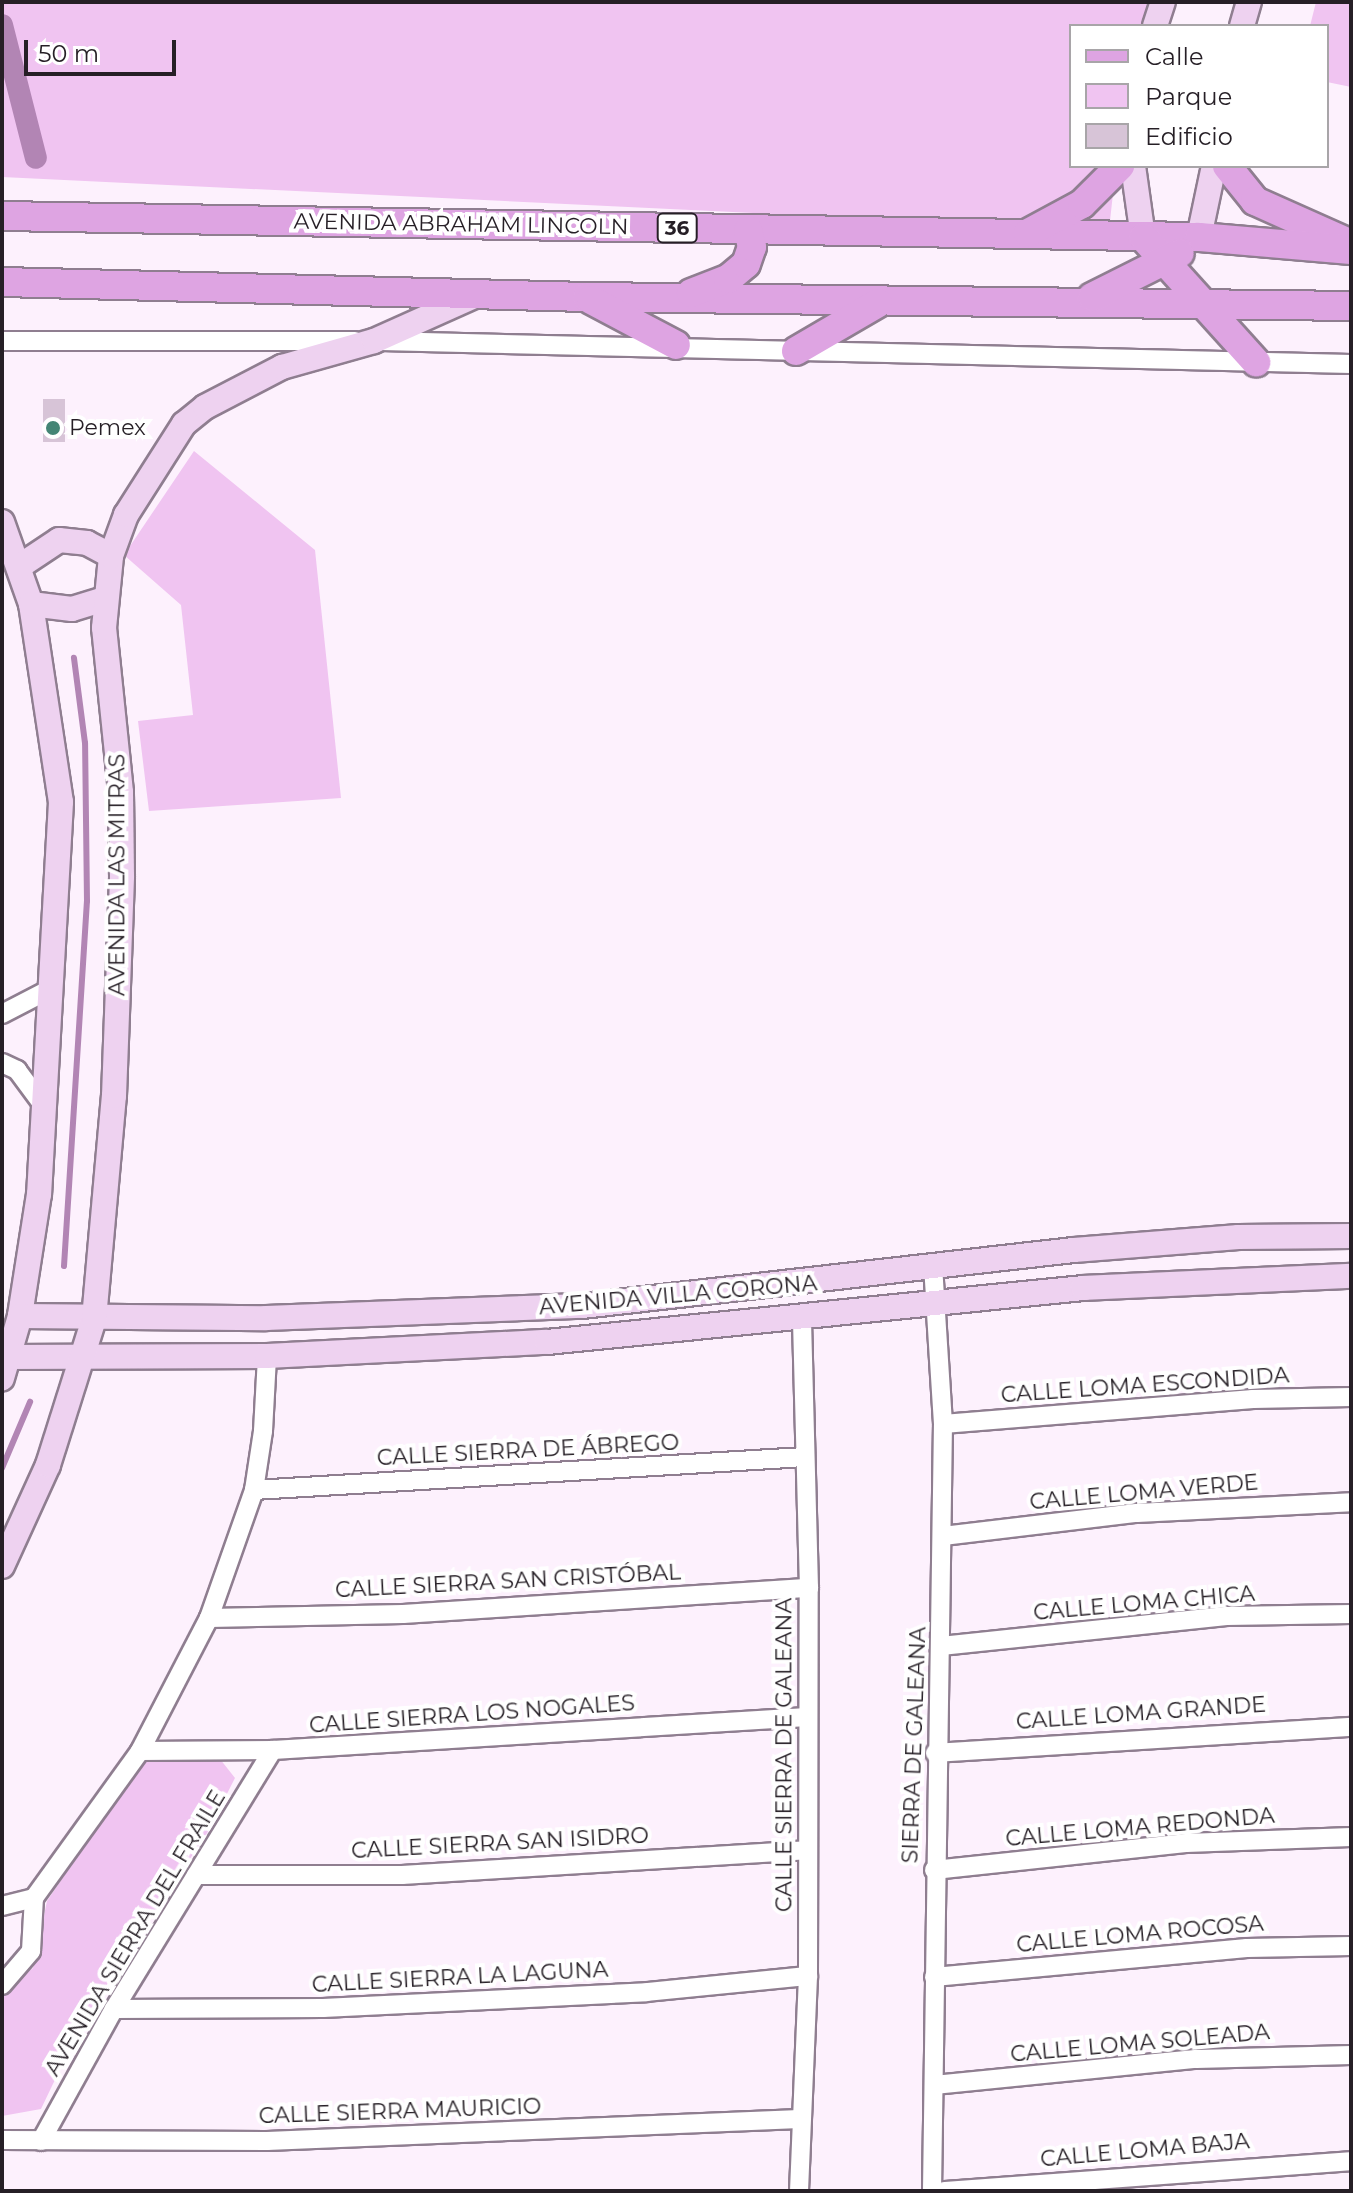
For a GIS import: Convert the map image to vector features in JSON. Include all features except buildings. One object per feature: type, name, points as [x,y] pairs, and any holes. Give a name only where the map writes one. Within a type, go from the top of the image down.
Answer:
[{"type":"main road","points":[[1021,236],[1082,204],[1118,168]]},
{"type":"main road","points":[[1229,168],[1255,201],[1351,247]]},
{"type":"main road","name":"AVENIDA ABRAHAM LINCOLN","points":[[2,216],[1199,237],[1351,247]]},
{"type":"main road","points":[[679,298],[738,272],[751,253],[748,230]]},
{"type":"main road","points":[[1143,237],[1207,303],[1256,362]]},
{"type":"main road","points":[[1077,303],[1165,262],[1199,237]]},
{"type":"main road","points":[[2,282],[486,291],[587,297],[1351,306]]},
{"type":"main road","points":[[587,297],[676,345]]},
{"type":"main road","points":[[796,351],[879,302]]},
{"type":"street","points":[[1156,24],[1163,2]]},
{"type":"street","points":[[1243,24],[1249,2]]},
{"type":"street","points":[[1133,168],[1143,237]]},
{"type":"street","points":[[1199,237],[1214,168]]},
{"type":"street","name":"AVENIDA LAS MITRAS","points":[[2,1566],[48,1465],[87,1355],[94,1319],[114,1096],[122,876],[105,599],[111,556],[126,515],[155,464],[184,424],[205,407],[282,367],[374,341],[486,291]]},
{"type":"street","points":[[2,341],[676,345],[796,351],[1351,364]]},
{"type":"street","points":[[2,522],[31,604],[61,802],[46,1109],[4,1363]]},
{"type":"street","points":[[20,566],[59,540],[87,543],[111,556]]},
{"type":"street","points":[[31,604],[72,609],[105,599]]},
{"type":"street","points":[[2,1014],[52,988]]},
{"type":"street","points":[[2,1063],[17,1070],[46,1109]]},
{"type":"street","name":"AVENIDA VILLA CORONA","points":[[11,1316],[94,1319],[582,1306],[1238,1237],[1351,1236]]},
{"type":"street","name":"SIERRA DE GALEANA","points":[[932,2191],[935,1753],[943,1536],[943,1424],[933,1267]]},
{"type":"street","name":"AVENIDA VILLA CORONA","points":[[4,1363],[87,1355],[267,1356],[547,1342],[802,1319],[935,1300],[1229,1278],[1351,1276]]},
{"type":"street","name":"CALLE SIERRA DE GALEANA","points":[[799,2191],[808,1976],[809,1588],[802,1319]]},
{"type":"street","points":[[2,1985],[31,1951],[34,1898],[140,1751],[209,1618],[254,1490],[263,1431],[267,1356]]},
{"type":"street","name":"CALLE LOMA ESCONDIDA","points":[[943,1424],[1253,1399],[1351,1397]]},
{"type":"street","name":"CALLE SIERRA DE ÁBREGO","points":[[254,1490],[805,1457]]},
{"type":"street","name":"CALLE LOMA VERDE","points":[[943,1536],[1137,1513],[1351,1502]]},
{"type":"street","name":"CALLE SIERRA SAN CRISTÓBAL","points":[[209,1618],[403,1614],[809,1588]]},
{"type":"street","name":"CALLE LOMA CHICA","points":[[941,1646],[1226,1616],[1351,1614]]},
{"type":"street","name":"CALLE SIERRA LOS NOGALES","points":[[140,1751],[273,1750],[807,1717]]},
{"type":"street","name":"CALLE LOMA GRANDE","points":[[935,1753],[1351,1727]]},
{"type":"street","name":"AVENIDA SIERRA DEL FRAILE","points":[[41,2141],[114,2009],[273,1750]]},
{"type":"street","name":"CALLE LOMA REDONDA","points":[[934,1870],[1186,1843],[1351,1837]]},
{"type":"street","name":"CALLE SIERRA SAN ISIDRO","points":[[196,1875],[402,1875],[806,1850]]},
{"type":"street","points":[[2,1906],[34,1898]]},
{"type":"street","name":"CALLE LOMA ROCOSA","points":[[934,1977],[1234,1949],[1351,1946]]},
{"type":"street","name":"CALLE SIERRA LA LAGUNA","points":[[114,2009],[433,2003],[647,1992],[808,1976]]},
{"type":"street","name":"CALLE LOMA SOLEADA","points":[[934,2085],[1196,2059],[1351,2055]]},
{"type":"street","name":"CALLE SIERRA MAURICIO","points":[[2,2140],[267,2141],[800,2119]]},
{"type":"street","name":"CALLE LOMA BAJA","points":[[944,2191],[1351,2161]]},
{"type":"green space","points":[[2,2],[1152,2],[1146,24],[1069,24],[1069,168],[1116,168],[1109,230],[2,177]]},
{"type":"green space","points":[[1316,2],[1351,2],[1351,87],[1329,82],[1329,24],[1310,24]]},
{"type":"green space","points":[[194,451],[315,550],[341,798],[149,811],[138,721],[193,715],[181,605],[124,555]]},
{"type":"green space","points":[[152,1759],[220,1759],[235,1778],[207,1833],[84,2019],[41,2109],[2,2116],[2,1993],[33,1968],[47,1901],[139,1764]]},
{"type":"waterway","points":[[2,25],[36,158]]},
{"type":"waterway","points":[[64,1266],[87,901],[85,743],[74,658]]},
{"type":"waterway","points":[[2,1468],[30,1402]]},
{"type":"place","name":"Pemex","points":[[53,428]]}]
